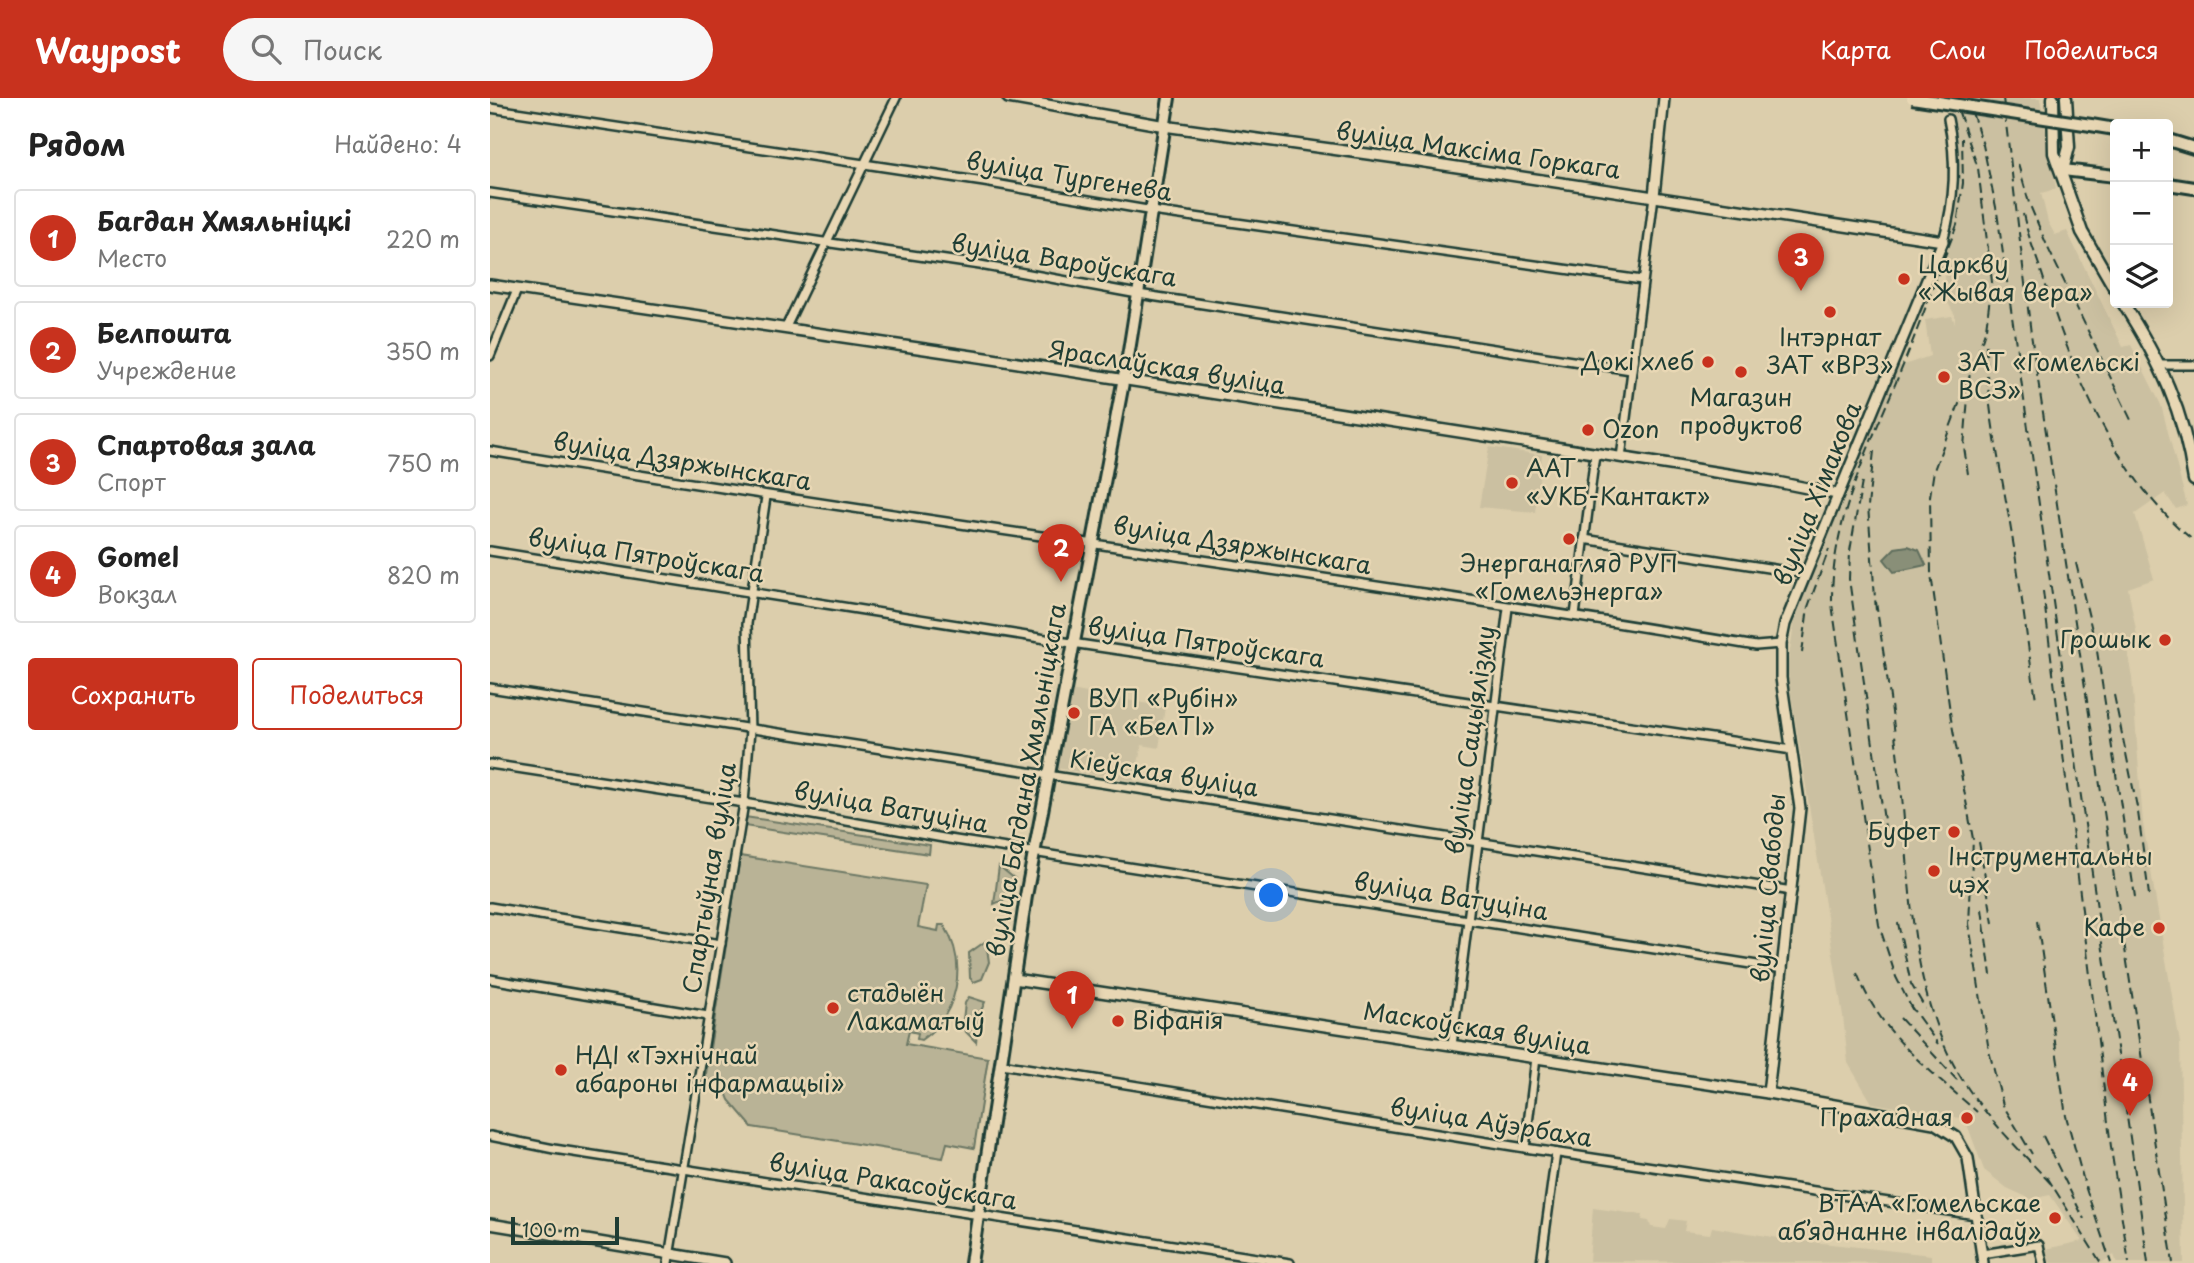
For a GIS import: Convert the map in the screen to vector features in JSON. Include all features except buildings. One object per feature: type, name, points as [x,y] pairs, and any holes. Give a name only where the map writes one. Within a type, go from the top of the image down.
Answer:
[{"type":"main road","name":"вуліца Багдана Хмяльніцкага","points":[[971,1263],[976,1215],[1034,851],[1123,381],[1169,98]]},
{"type":"main road","points":[[1912,98],[2110,128]]},
{"type":"main road","points":[[2053,98],[2054,153],[2063,170],[2081,232],[2110,281]]},
{"type":"main road","points":[[2063,170],[2069,147],[2066,98]]},
{"type":"main road","points":[[2173,142],[2194,148]]},
{"type":"main road","points":[[2063,170],[2110,175]]},
{"type":"main road","points":[[2173,185],[2194,188]]},
{"type":"main road","points":[[2126,308],[2161,365],[2188,440],[2194,480]]},
{"type":"street","points":[[786,327],[896,98]]},
{"type":"street","name":"вуліца Максіма Горкага","points":[[1008,98],[1164,125],[1943,241]]},
{"type":"street","points":[[1621,458],[1664,98]]},
{"type":"street","name":"вуліца Тургенева","points":[[490,108],[1152,211],[1642,280]]},
{"type":"street","name":"вуліца Хімакова","points":[[1781,644],[1785,624],[1837,494],[1943,241],[1952,210],[1954,179],[1953,143],[1948,119]]},
{"type":"street","name":"вуліца Вароўскага","points":[[490,193],[827,245],[980,265],[1138,294],[1631,370]]},
{"type":"street","name":"Яраслаўская вуліца","points":[[490,285],[786,327],[1837,494]]},
{"type":"street","points":[[490,356],[517,290]]},
{"type":"street","points":[[2161,365],[2194,365]]},
{"type":"street","name":"вуліца Дзяржынскага","points":[[490,451],[766,497],[1091,541],[1756,646],[1781,644]]},
{"type":"street","points":[[1574,616],[1595,454]]},
{"type":"street","name":"Спартыўная вуліца","points":[[669,1258],[744,803],[750,730],[747,624],[766,497]]},
{"type":"street","points":[[1584,539],[1807,574]]},
{"type":"street","name":"вуліца Пятроўскага","points":[[490,551],[1072,643],[1792,750]]},
{"type":"street","name":"вуліца Сацыялізму","points":[[1452,1045],[1476,841],[1508,608]]},
{"type":"street","name":"вуліца Свабоды","points":[[1768,1093],[1800,808],[1781,678],[1781,644]]},
{"type":"street","name":"Кіеўская вуліца","points":[[490,688],[1792,891]]},
{"type":"street","name":"вуліца Ватуціна","points":[[490,764],[1783,970]]},
{"type":"street","points":[[490,907],[721,944]]},
{"type":"street","points":[[490,979],[708,1016]]},
{"type":"street","name":"Маскоўская вуліца","points":[[1014,979],[1768,1093],[1934,1123],[1948,1129],[1963,1146],[1976,1215]]},
{"type":"street","points":[[1525,1148],[1536,1058]]},
{"type":"street","name":"вуліца Аўэрбаха","points":[[1001,1064],[1556,1153],[1976,1215]]},
{"type":"street","name":"вуліца Ракасоўскага","points":[[490,1136],[684,1170],[1290,1263]]},
{"type":"street","points":[[1541,1263],[1556,1153]]},
{"type":"street","points":[[1976,1215],[1982,1259],[2039,1245],[2043,1263]]},
{"type":"street","points":[[490,1224],[669,1258],[726,1263]]},
{"type":"shaded area","points":[[1948,98],[2040,98],[2056,189],[2041,193],[2048,222],[2055,235],[2067,231],[2123,347],[2131,345],[2161,405],[2187,505],[2176,509],[2165,493],[2135,514],[2154,579],[2128,588],[2138,641],[2126,643],[2132,678],[2143,824],[2180,1043],[2184,1263],[2117,1263],[2114,1255],[2101,1263],[2050,1263],[2046,1249],[2082,1241],[2050,1195],[2031,1199],[2007,1188],[1984,1170],[1965,1119],[1872,1103],[1848,1063],[1843,1016],[1787,669],[1795,618],[1898,367],[1930,356],[1925,320],[1952,316],[1955,323],[1955,315],[1948,303],[1944,268],[1938,265],[1953,225],[1956,203],[1957,139]]},
{"type":"shaded area","points":[[1489,447],[1542,455],[1535,512],[1479,507]]},
{"type":"shaded area","points":[[1908,546],[1919,550],[1926,565],[1894,572],[1884,559],[1895,548]]},
{"type":"shaded area","points":[[1071,690],[1165,707],[1159,748],[1142,745],[1134,781],[1057,768]]},
{"type":"shaded area","points":[[745,817],[930,845],[929,854],[744,826]]},
{"type":"shaded area","name":"стадыён Лакаматыў","points":[[740,856],[926,885],[918,927],[938,931],[939,925],[944,925],[956,956],[956,987],[944,1017],[934,1029],[921,1040],[917,1039],[918,1033],[909,1031],[906,1044],[988,1058],[974,1148],[947,1143],[943,1158],[752,1127],[729,1100],[722,1082],[705,1080]]},
{"type":"shaded area","points":[[999,866],[1015,879],[1013,896],[994,904]]},
{"type":"shaded area","points":[[986,941],[989,962],[982,979],[974,982],[970,978],[969,953]]},
{"type":"shaded area","points":[[969,997],[985,1002],[979,1015],[976,1042],[962,1028],[965,1003]]},
{"type":"shaded area","points":[[1593,1208],[1643,1215],[1642,1220],[1649,1221],[1651,1227],[1666,1229],[1670,1219],[1686,1221],[1684,1231],[1710,1234],[1712,1227],[1785,1239],[1931,1255],[1931,1263],[1589,1261]]},
{"type":"railway","points":[[1954,98],[1978,168],[1992,282],[1986,328],[1934,470],[1930,496],[1931,574],[1951,719],[1973,839],[1969,924],[1989,1051],[2003,1105],[2032,1154]]},
{"type":"railway","points":[[1967,98],[1983,145],[1997,212],[2148,1263]]},
{"type":"railway","points":[[2003,98],[2031,334],[2173,1263]]},
{"type":"railway","points":[[1913,1011],[1896,977],[1879,925],[1832,604],[1833,573],[1854,486],[1957,225],[1963,183],[1962,138]]},
{"type":"railway","points":[[2018,164],[2029,203],[2048,248],[2131,420]]},
{"type":"railway","points":[[2023,214],[2069,351],[2101,422],[2142,487],[2166,516],[2194,541]]},
{"type":"railway","points":[[1986,345],[1991,415],[2015,551],[2036,699]]},
{"type":"railway","points":[[1968,397],[1964,447],[1968,474]]},
{"type":"railway","points":[[1874,451],[1868,506],[1876,611]]},
{"type":"railway","points":[[1862,482],[1850,551],[1849,579],[1886,834]]},
{"type":"railway","points":[[1802,653],[1808,607],[1829,549]]},
{"type":"railway","points":[[2076,563],[2097,651],[2135,897]]},
{"type":"railway","points":[[2043,591],[2112,1155],[2129,1263]]},
{"type":"railway","points":[[1876,602],[1898,756],[1916,946],[1932,1013],[1944,1045],[1970,1091],[2053,1186]]},
{"type":"railway","points":[[2114,695],[2138,812],[2149,895]]},
{"type":"railway","points":[[1979,842],[1993,923]]},
{"type":"railway","points":[[1982,909],[1991,975]]},
{"type":"railway","points":[[2037,921],[2066,1116],[2086,1189],[2111,1263]]},
{"type":"railway","points":[[1898,923],[1911,984],[1925,1008]]},
{"type":"railway","points":[[1857,973],[1867,996],[1893,1033],[1908,1050],[1977,1112]]},
{"type":"railway","points":[[1909,1004],[1938,1044]]},
{"type":"railway","points":[[1900,1018],[1957,1080]]},
{"type":"railway","points":[[2043,1136],[2084,1219]]},
{"type":"railway","points":[[2047,1177],[2101,1263]]},
{"type":"place","name":"Царкву «Жывая вера»","points":[[1904,279]]},
{"type":"place","name":"Спартовая зала","points":[[1801,291]]},
{"type":"place","name":"Інтэрнат ЗАТ «ВРЗ»","points":[[1830,312]]},
{"type":"place","name":"Докі хлеб","points":[[1708,362]]},
{"type":"place","name":"Магазин продуктов","points":[[1741,372]]},
{"type":"place","name":"ЗАТ «Гомельскі ВСЗ»","points":[[1944,377]]},
{"type":"place","name":"Ozon","points":[[1588,430]]},
{"type":"place","name":"ААТ «УКБ-Кантакт»","points":[[1512,483]]},
{"type":"place","name":"Энерганагляд РУП «Гомельэнерга»","points":[[1569,539]]},
{"type":"place","name":"Белпошта","points":[[1061,582]]},
{"type":"place","name":"Грошык","points":[[2165,640]]},
{"type":"place","name":"ВУП «Рубін» ГА «БелТІ»","points":[[1074,713]]},
{"type":"place","name":"Буфет","points":[[1954,832]]},
{"type":"place","name":"Інструментальны цэх","points":[[1934,871]]},
{"type":"place","name":"Кафе","points":[[2159,928]]},
{"type":"place","name":"стадыён Лакаматыў","points":[[833,1008]]},
{"type":"place","name":"Віфанія","points":[[1118,1021]]},
{"type":"place","name":"Багдан Хмяльніцкі","points":[[1072,1029]]},
{"type":"place","name":"НДІ «Тэхнічнай абароны інфармацыі»","points":[[561,1070]]},
{"type":"place","name":"Gomel","points":[[2130,1116]]},
{"type":"place","name":"Прахадная","points":[[1967,1118]]},
{"type":"place","name":"ВТАА «Гомельскае абʼяднанне інвалідаў»","points":[[2055,1218]]}]
